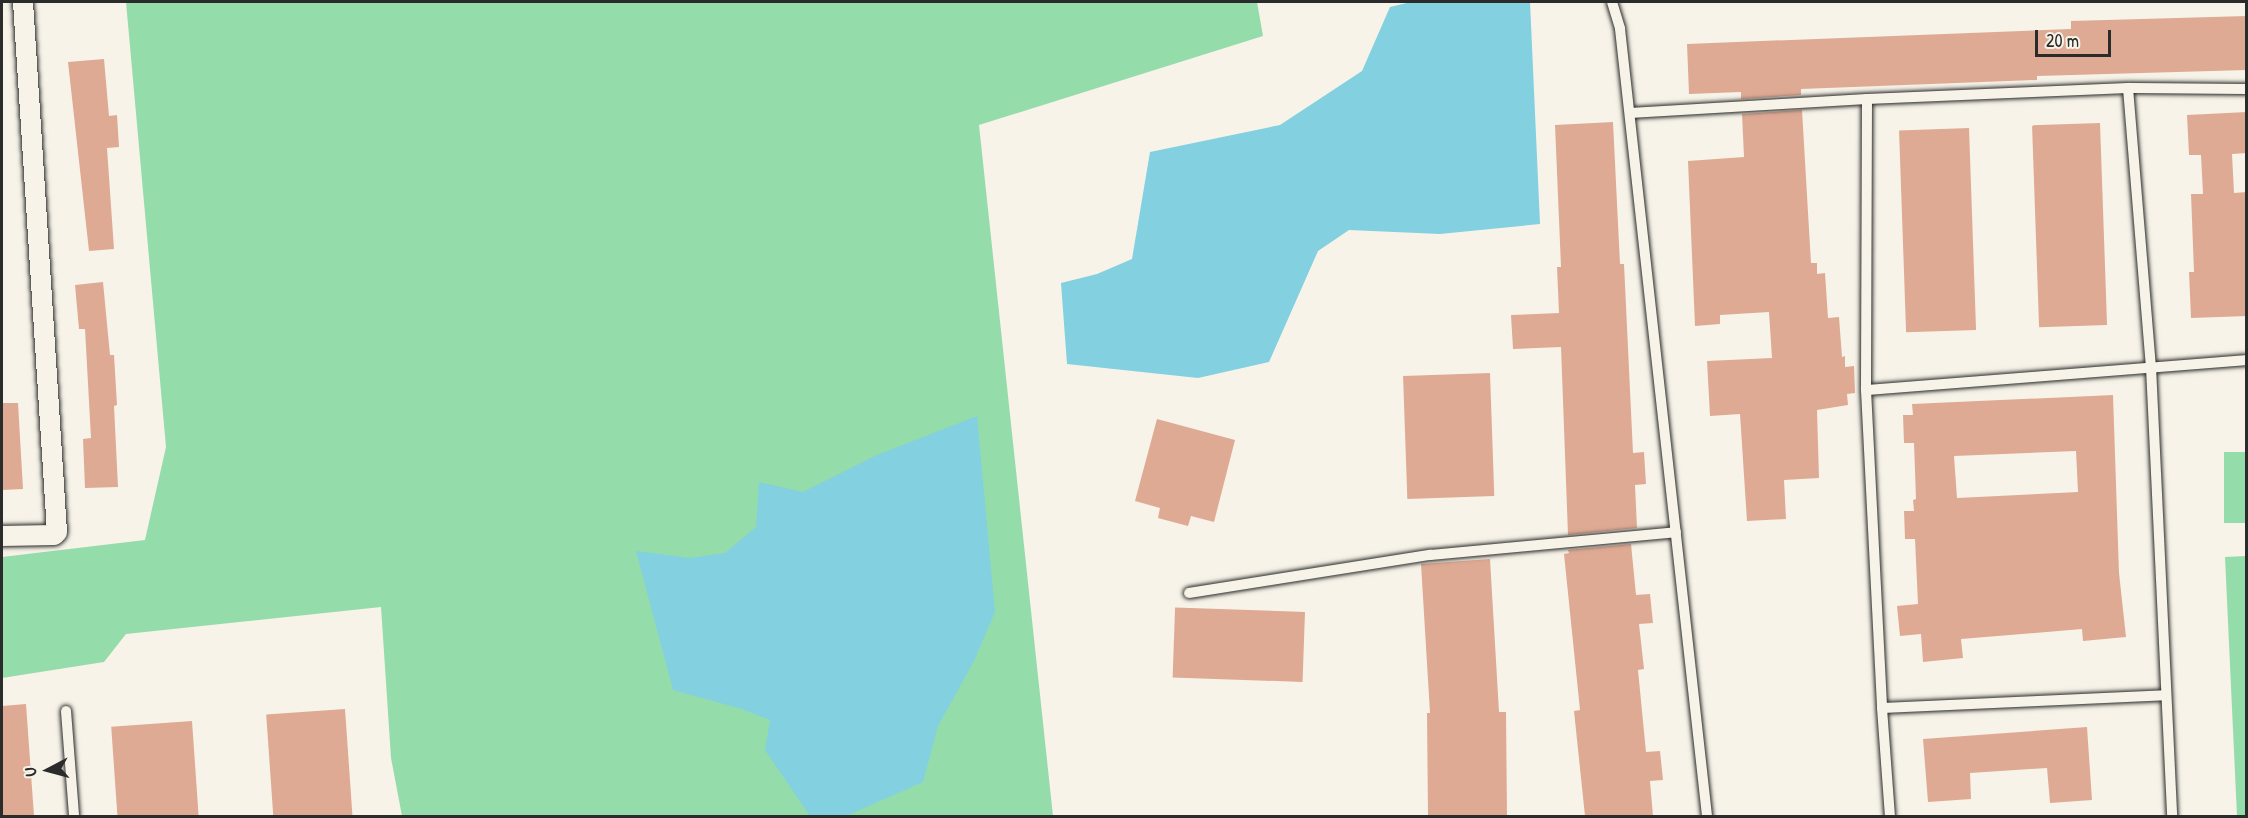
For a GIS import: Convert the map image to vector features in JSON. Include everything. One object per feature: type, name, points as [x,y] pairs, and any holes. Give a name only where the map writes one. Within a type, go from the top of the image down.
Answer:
[{"type":"street","points":[[2,536],[54,535],[57,532],[23,2]]},
{"type":"lane","points":[[1612,2],[1620,29],[1630,113],[1707,816]]},
{"type":"lane","points":[[1630,113],[1867,99],[2128,88],[2247,89]]},
{"type":"lane","points":[[2128,88],[2151,367],[2172,816]]},
{"type":"lane","points":[[1867,99],[1866,390],[1882,708],[1890,816]]},
{"type":"lane","points":[[1866,390],[2247,360]]},
{"type":"lane","points":[[1189,593],[1430,555],[1676,532]]},
{"type":"lane","points":[[1882,708],[2166,695]]},
{"type":"lane","points":[[66,711],[74,816]]},
{"type":"green space","points":[[126,2],[1257,2],[1263,36],[979,125],[1053,816],[402,816],[391,758],[381,607],[126,634],[104,662],[2,678],[2,557],[145,540],[166,447]]},
{"type":"green space","points":[[2224,452],[2246,452],[2246,523],[2224,523]]},
{"type":"green space","points":[[2246,556],[2246,816],[2237,816],[2225,557]]},
{"type":"water","points":[[1411,2],[1530,2],[1540,224],[1440,234],[1349,230],[1318,251],[1269,362],[1198,378],[1067,364],[1061,283],[1097,274],[1132,259],[1150,152],[1280,125],[1362,71],[1390,7]]},
{"type":"water","points":[[977,416],[995,612],[974,661],[938,726],[923,782],[846,816],[810,816],[765,750],[770,720],[742,709],[673,690],[636,551],[690,558],[725,553],[756,527],[759,482],[803,492],[877,455]]},
{"type":"building","points":[[2247,16],[2247,70],[2037,76],[2037,80],[1801,89],[1801,95],[1741,99],[1741,92],[1689,94],[1687,44],[2071,29],[2071,21]]},
{"type":"building","points":[[104,59],[109,116],[117,115],[119,147],[107,148],[114,249],[89,251],[68,62]]},
{"type":"building","points":[[1802,110],[1811,263],[1817,263],[1817,274],[1825,273],[1828,318],[1839,317],[1842,357],[1845,356],[1845,367],[1854,366],[1855,393],[1847,394],[1848,405],[1817,410],[1819,478],[1784,480],[1786,519],[1747,521],[1740,414],[1710,416],[1707,361],[1772,358],[1769,312],[1720,315],[1720,324],[1695,326],[1688,161],[1744,157],[1742,114]]},
{"type":"building","points":[[2247,112],[2247,153],[2232,154],[2234,193],[2247,192],[2247,316],[2191,318],[2189,272],[2194,272],[2191,194],[2203,194],[2201,155],[2189,155],[2187,115]]},
{"type":"building","points":[[1613,122],[1620,264],[1624,264],[1633,453],[1644,452],[1646,484],[1635,485],[1637,528],[1568,535],[1561,347],[1513,349],[1511,315],[1559,313],[1557,267],[1561,267],[1555,125]]},
{"type":"building","points":[[2100,123],[2107,325],[2039,327],[2032,125]]},
{"type":"building","points":[[1969,128],[1976,330],[1906,332],[1899,130]]},
{"type":"building","points":[[103,282],[110,355],[114,355],[118,487],[85,488],[83,439],[91,438],[85,329],[79,329],[75,285]]},
{"type":"building","points":[[1490,373],[1494,496],[1407,499],[1403,376]]},
{"type":"building","points":[[2113,395],[2119,573],[2126,637],[2083,641],[2082,629],[1961,639],[1963,658],[1923,662],[1921,634],[1900,636],[1897,606],[1918,604],[1915,539],[1905,539],[1904,511],[1914,511],[1913,500],[1916,499],[1914,443],[1904,443],[1903,415],[1913,415],[1912,404]],"holes":[[[2076,451],[2078,492],[1957,498],[1954,456]]]},
{"type":"building","points":[[2,403],[18,403],[23,489],[2,490]]},
{"type":"building","points":[[1157,419],[1235,440],[1214,522],[1191,516],[1188,526],[1158,518],[1160,508],[1135,501]]},
{"type":"building","points":[[1631,544],[1636,595],[1650,594],[1653,623],[1639,624],[1644,669],[1638,670],[1646,752],[1660,751],[1663,780],[1650,781],[1653,816],[1585,816],[1574,711],[1580,710],[1564,554],[1569,553],[1568,550]]},
{"type":"building","points":[[1490,559],[1499,712],[1506,712],[1507,816],[1428,816],[1427,713],[1430,713],[1421,564]]},
{"type":"building","points":[[1175,607],[1305,612],[1303,682],[1173,677]]},
{"type":"building","points":[[26,704],[34,816],[2,816],[2,706]]},
{"type":"building","points":[[345,709],[352,816],[273,816],[266,715]]},
{"type":"building","points":[[192,721],[199,816],[117,816],[111,727]]},
{"type":"building","points":[[2087,727],[2092,800],[2050,803],[2047,768],[1970,773],[1971,799],[1928,802],[1923,739]]}]
